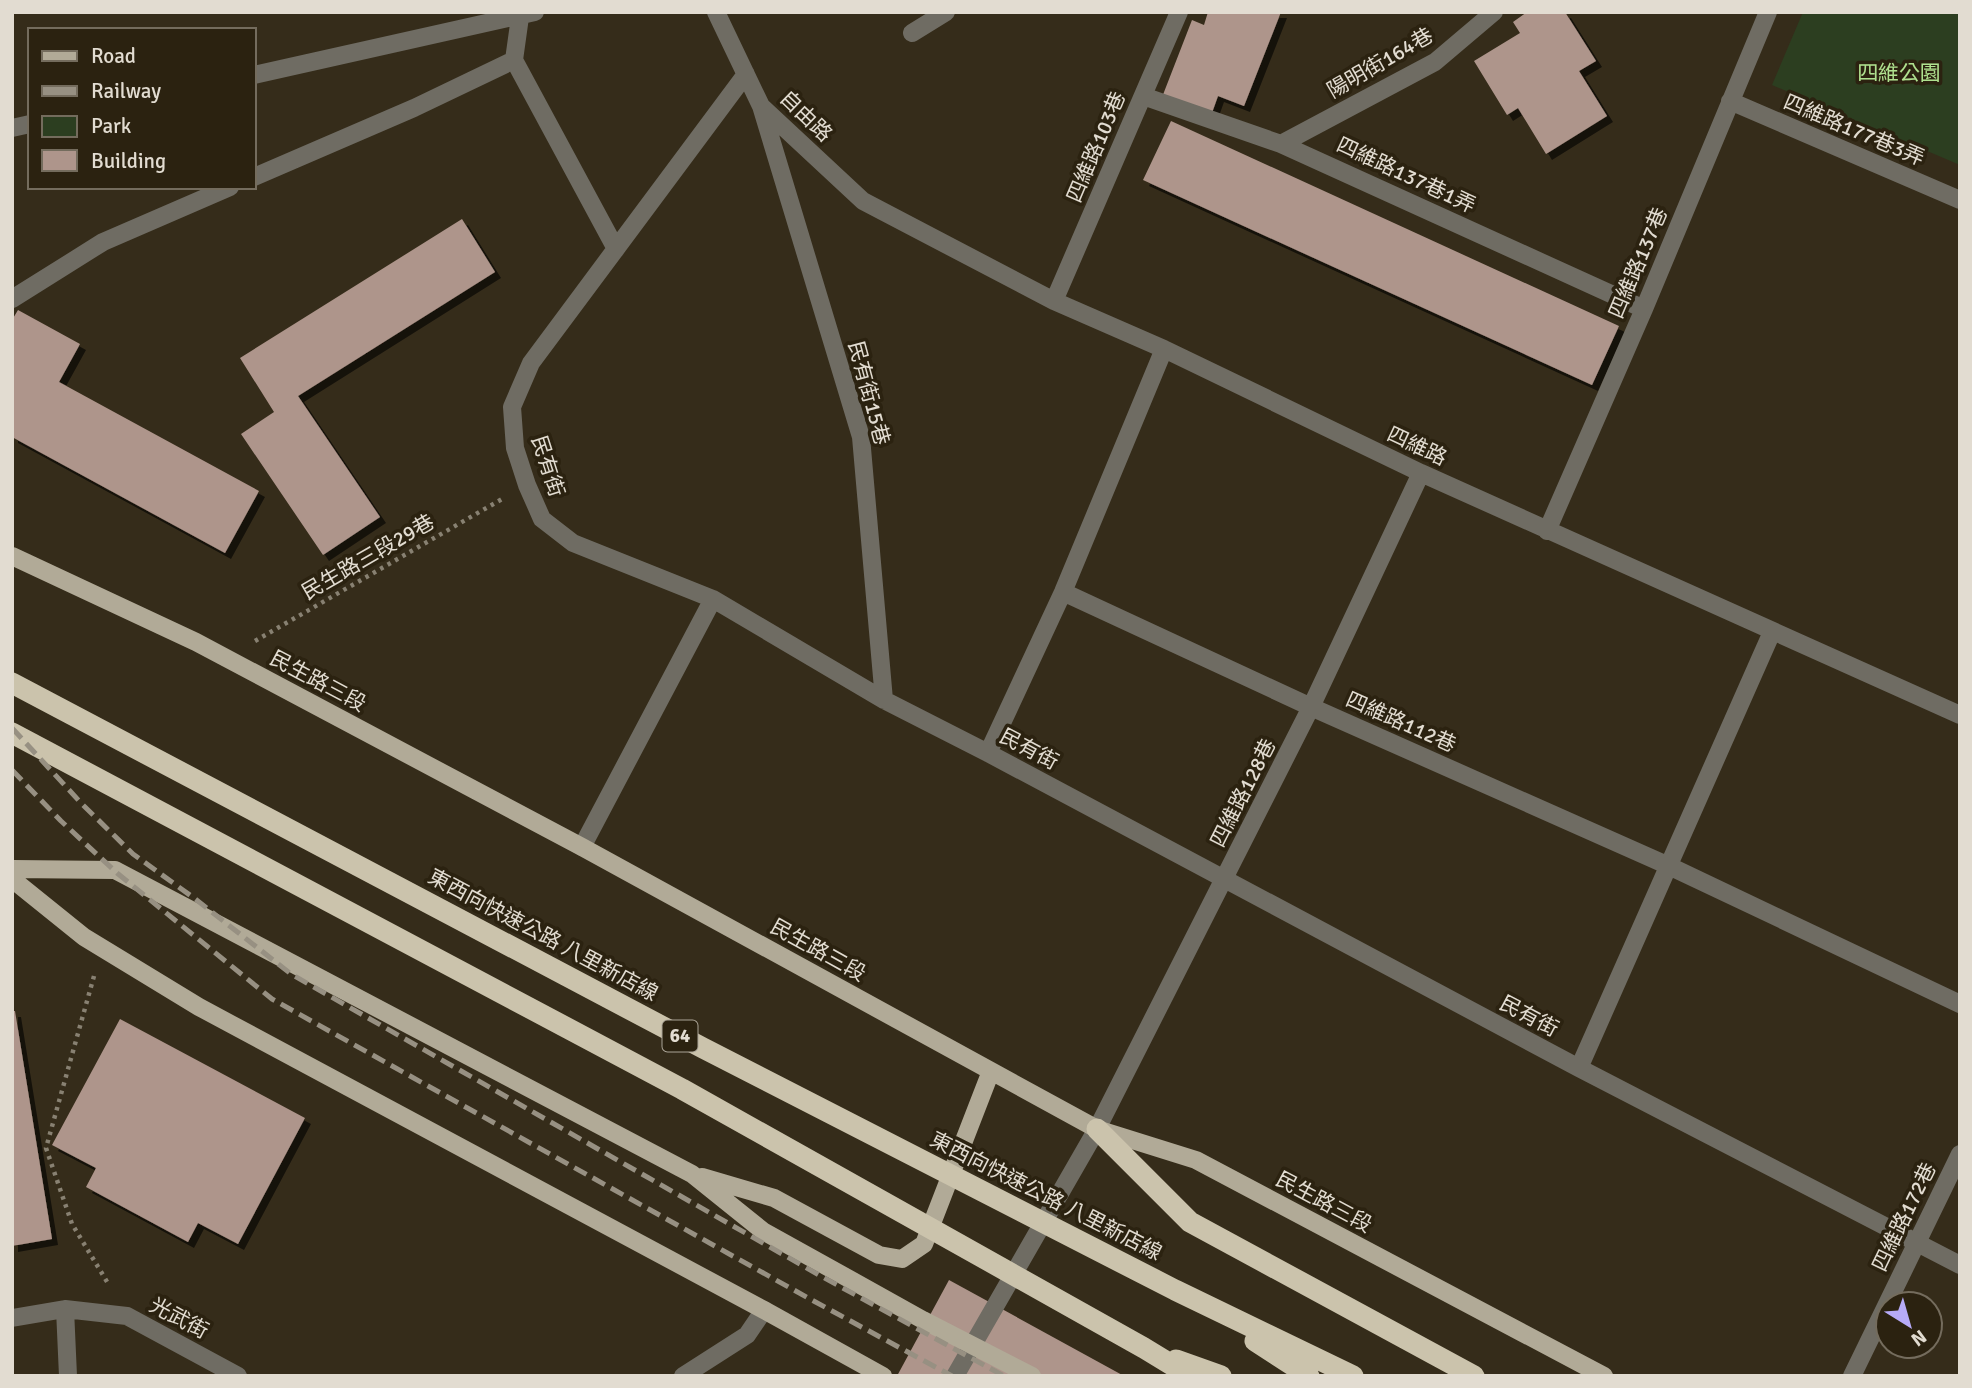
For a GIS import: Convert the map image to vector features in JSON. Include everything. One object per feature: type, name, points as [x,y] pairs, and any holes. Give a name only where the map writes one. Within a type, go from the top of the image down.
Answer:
[{"type":"highway","name":"東西向快速公路 八里新店線","points":[[12,683],[703,1048],[1175,1290],[1353,1376]]},
{"type":"highway","name":"64","points":[[12,733],[682,1089],[1190,1376]]},
{"type":"highway","points":[[1097,1129],[1190,1222],[1474,1376]]},
{"type":"highway","points":[[1175,1290],[1309,1376]]},
{"type":"highway","points":[[1144,1348],[1221,1376]]},
{"type":"main road","name":"民生路三段","points":[[12,556],[196,642],[582,847],[1097,1129],[1196,1160],[1604,1376]]},
{"type":"main road","points":[[12,869],[115,870],[692,1174],[763,1231],[1031,1376]]},
{"type":"main road","points":[[12,879],[84,937],[199,1007],[883,1376]]},
{"type":"main road","points":[[692,1174],[774,1198],[879,1255],[902,1259],[924,1244],[991,1071]]},
{"type":"street","name":"自由路","points":[[716,12],[761,106],[863,201]]},
{"type":"street","points":[[912,33],[946,12]]},
{"type":"street","name":"四維路103巷","points":[[1054,301],[1179,12]]},
{"type":"street","name":"陽明街164巷","points":[[1282,144],[1435,62],[1494,12]]},
{"type":"street","name":"四維路137巷","points":[[1547,531],[1644,309],[1768,12]]},
{"type":"street","points":[[256,75],[528,15],[514,60],[616,249]]},
{"type":"street","points":[[256,176],[414,108],[514,60]]},
{"type":"street","name":"民有街","points":[[746,74],[531,363],[512,407],[515,448],[542,519],[573,543],[713,599],[884,700],[988,752],[1578,1068],[1960,1265]]},
{"type":"street","name":"四維路137巷1弄","points":[[1143,96],[1282,144],[1644,309]]},
{"type":"street","name":"四維路177巷3弄","points":[[1730,101],[1960,200]]},
{"type":"street","name":"民有街15巷","points":[[761,106],[861,437],[884,700]]},
{"type":"street","points":[[12,299],[103,242],[225,189]]},
{"type":"street","name":"四維路","points":[[863,201],[1054,301],[1164,349],[1547,531],[1960,715]]},
{"type":"street","points":[[988,752],[1063,593],[1164,349]]},
{"type":"street","name":"四維路128巷","points":[[955,1376],[1097,1129],[1311,707],[1422,473]]},
{"type":"street","name":"四維路112巷","points":[[1063,593],[1669,866],[1960,1004]]},
{"type":"street","points":[[582,847],[713,599]]},
{"type":"street","points":[[1578,1068],[1772,632]]},
{"type":"street","name":"四維路172巷","points":[[1852,1376],[1960,1154]]},
{"type":"street","points":[[65,1309],[68,1376]]},
{"type":"street","name":"光武街","points":[[12,1318],[65,1309],[127,1316],[238,1376]]},
{"type":"street","points":[[683,1376],[747,1335],[764,1310]]},
{"type":"path","name":"民生路三段29巷","points":[[225,658],[527,485]]},
{"type":"path","points":[[95,974],[46,1147],[72,1224],[127,1316]]},
{"type":"green space","name":"四維公園","points":[[1803,12],[1960,12],[1960,165],[1772,85]]},
{"type":"building","points":[[1208,12],[1281,12],[1244,106],[1218,96],[1208,124],[1159,105],[1192,20],[1204,25]]},
{"type":"building","points":[[1527,12],[1565,12],[1596,61],[1579,71],[1607,116],[1546,154],[1518,108],[1507,115],[1474,61],[1520,33],[1513,22]]},
{"type":"building","points":[[1171,121],[1619,326],[1592,385],[1143,180]]},
{"type":"building","points":[[462,219],[495,272],[298,396],[380,517],[323,555],[241,434],[274,412],[240,358]]},
{"type":"building","points":[[18,310],[80,344],[59,382],[259,491],[225,553],[12,437],[12,320]]},
{"type":"building","points":[[12,1011],[15,1011],[52,1239],[12,1246]]},
{"type":"building","points":[[120,1019],[305,1118],[238,1244],[198,1223],[188,1242],[86,1187],[96,1168],[52,1145]]},
{"type":"building","points":[[949,1280],[1124,1376],[897,1376]]},
{"type":"railway","points":[[12,728],[82,804],[133,854],[291,974],[819,1275],[1004,1376]]},
{"type":"railway","points":[[12,770],[117,873],[272,999],[952,1376]]}]
